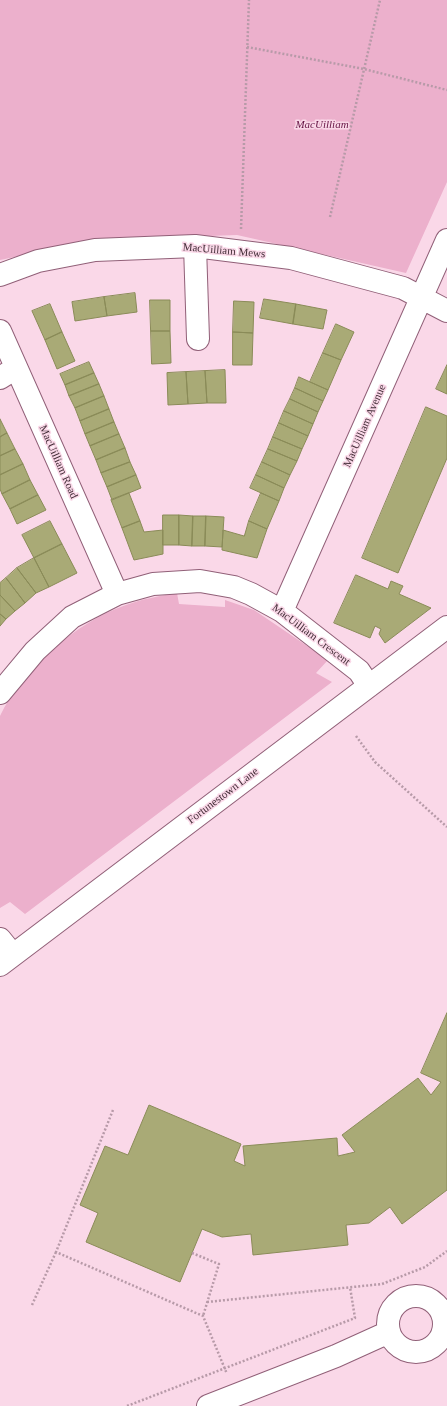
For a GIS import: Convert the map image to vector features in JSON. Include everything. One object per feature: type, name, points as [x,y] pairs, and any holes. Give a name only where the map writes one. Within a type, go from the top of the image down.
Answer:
[{"type":"street","name":"MacUilliam Avenue","points":[[282,611],[447,240]]},
{"type":"street","name":"MacUilliam Mews","points":[[0,275],[38,261],[96,250],[196,246],[291,258],[403,288],[447,311]]},
{"type":"street","points":[[196,246],[198,339]]},
{"type":"street","name":"MacUilliam Road","points":[[0,331],[8,373],[117,594]]},
{"type":"street","name":"MacUilliam Crescent","points":[[0,693],[35,652],[72,617],[117,594],[153,584],[200,581],[234,587],[251,594],[282,611],[359,671],[369,686]]},
{"type":"street","name":"Fortunestown Lane","points":[[4,953],[369,686],[447,627]]},
{"type":"street","points":[[422,1296],[431,1300],[445,1314],[445,1323],[442,1336],[434,1347],[425,1351],[416,1353],[407,1352],[393,1341],[389,1332],[388,1323],[390,1313],[395,1305],[409,1297],[422,1296]]},
{"type":"street","points":[[208,1406],[336,1356],[389,1332]]},
{"type":"path","points":[[243,202],[249,0]]},
{"type":"path","points":[[330,217],[380,0]]},
{"type":"path","points":[[247,47],[364,69],[447,90]]},
{"type":"path","points":[[356,736],[375,762],[447,827]]},
{"type":"path","points":[[32,1305],[56,1252],[113,1110]]},
{"type":"path","points":[[207,1302],[382,1284],[425,1267],[447,1250]]},
{"type":"path","points":[[56,1252],[203,1316]]},
{"type":"path","points":[[192,1253],[220,1264],[203,1316],[235,1395]]},
{"type":"path","points":[[127,1406],[355,1318],[350,1287]]},
{"type":"green space","name":"MacUilliam","points":[[0,0],[447,0],[447,182],[406,273],[237,235],[96,240],[0,260]]},
{"type":"green space","points":[[177,593],[179,604],[225,607],[225,600],[254,610],[328,660],[316,673],[332,682],[25,914],[10,902],[0,908],[0,716],[22,682],[53,649],[70,635],[107,612],[132,603]]},
{"type":"building","points":[[135,293],[137,312],[107,316],[104,297]]},
{"type":"building","points":[[104,297],[107,316],[75,321],[72,302]]},
{"type":"building","points":[[264,299],[296,304],[293,324],[260,318]]},
{"type":"building","points":[[150,300],[170,300],[170,331],[151,331]]},
{"type":"building","points":[[234,301],[254,302],[253,333],[233,332]]},
{"type":"building","points":[[50,304],[62,332],[45,340],[32,311]]},
{"type":"building","points":[[296,304],[327,310],[323,329],[293,324]]},
{"type":"building","points":[[336,324],[354,332],[341,360],[323,353]]},
{"type":"building","points":[[151,331],[170,331],[171,363],[152,364]]},
{"type":"building","points":[[62,332],[75,361],[57,369],[45,340]]},
{"type":"building","points":[[233,332],[253,333],[252,365],[233,365]]},
{"type":"building","points":[[323,353],[341,360],[328,390],[310,382]]},
{"type":"building","points":[[89,362],[94,373],[65,385],[60,374]]},
{"type":"building","points":[[447,365],[447,394],[436,389]]},
{"type":"building","points":[[225,370],[226,403],[207,403],[205,371]]},
{"type":"building","points":[[205,371],[207,403],[188,404],[186,372]]},
{"type":"building","points":[[186,372],[188,404],[168,405],[167,373]]},
{"type":"building","points":[[94,373],[99,384],[69,396],[65,385]]},
{"type":"building","points":[[299,377],[328,390],[323,401],[295,388]]},
{"type":"building","points":[[99,384],[104,396],[75,408],[69,396]]},
{"type":"building","points":[[295,388],[323,401],[318,412],[290,399]]},
{"type":"building","points":[[104,396],[109,409],[80,421],[75,408]]},
{"type":"building","points":[[290,399],[318,412],[313,424],[284,411]]},
{"type":"building","points":[[426,407],[447,416],[447,458],[398,573],[362,558]]},
{"type":"building","points":[[109,409],[114,422],[85,434],[80,421]]},
{"type":"building","points":[[284,411],[313,424],[308,436],[279,423]]},
{"type":"building","points":[[0,419],[7,433],[0,437]]},
{"type":"building","points":[[114,422],[119,434],[90,446],[85,434]]},
{"type":"building","points":[[279,423],[308,436],[302,449],[273,437]]},
{"type":"building","points":[[7,433],[15,449],[0,456],[0,437]]},
{"type":"building","points":[[119,434],[125,448],[96,460],[90,446]]},
{"type":"building","points":[[273,437],[302,449],[297,461],[268,449]]},
{"type":"building","points":[[125,448],[130,462],[101,473],[96,460]]},
{"type":"building","points":[[15,449],[23,464],[0,475],[0,456]]},
{"type":"building","points":[[268,449],[297,461],[290,475],[262,462]]},
{"type":"building","points":[[130,462],[136,475],[107,487],[101,473]]},
{"type":"building","points":[[262,462],[290,475],[284,488],[256,475]]},
{"type":"building","points":[[23,464],[30,480],[2,494],[0,489],[0,475]]},
{"type":"building","points":[[136,475],[141,488],[112,500],[107,487]]},
{"type":"building","points":[[256,475],[284,488],[279,501],[250,488]]},
{"type":"building","points":[[30,480],[38,495],[10,509],[2,494]]},
{"type":"building","points":[[129,493],[140,521],[122,528],[111,500]]},
{"type":"building","points":[[261,493],[279,501],[267,529],[249,521]]},
{"type":"building","points":[[38,495],[46,510],[17,524],[10,509]]},
{"type":"building","points":[[163,515],[179,515],[179,545],[163,545]]},
{"type":"building","points":[[179,515],[193,516],[192,546],[179,545]]},
{"type":"building","points":[[193,516],[206,516],[205,546],[192,546]]},
{"type":"building","points":[[206,516],[224,517],[222,547],[205,546]]},
{"type":"building","points":[[50,521],[62,544],[34,558],[22,535]]},
{"type":"building","points":[[140,521],[144,532],[163,530],[163,554],[134,560],[122,528]]},
{"type":"building","points":[[249,521],[267,529],[257,558],[222,550],[223,530],[244,536]]},
{"type":"building","points":[[62,544],[77,573],[49,587],[34,558]]},
{"type":"building","points":[[34,558],[49,587],[36,593],[17,568]]},
{"type":"building","points":[[17,568],[36,593],[25,603],[6,578]]},
{"type":"building","points":[[356,575],[388,589],[391,581],[403,586],[399,594],[431,608],[385,643],[379,634],[381,629],[375,626],[370,638],[334,623]]},
{"type":"building","points":[[6,578],[25,603],[15,611],[0,595],[0,583]]},
{"type":"building","points":[[0,595],[15,611],[6,619],[0,614]]},
{"type":"building","points":[[0,614],[6,619],[0,626]]},
{"type":"building","points":[[447,1013],[447,1190],[402,1224],[390,1207],[369,1223],[346,1225],[348,1245],[253,1255],[251,1234],[222,1237],[202,1229],[180,1282],[86,1242],[98,1213],[80,1205],[105,1146],[128,1155],[149,1105],[241,1144],[234,1161],[245,1166],[243,1146],[337,1138],[338,1156],[355,1152],[342,1135],[418,1078],[431,1095],[441,1082],[421,1073]]}]
